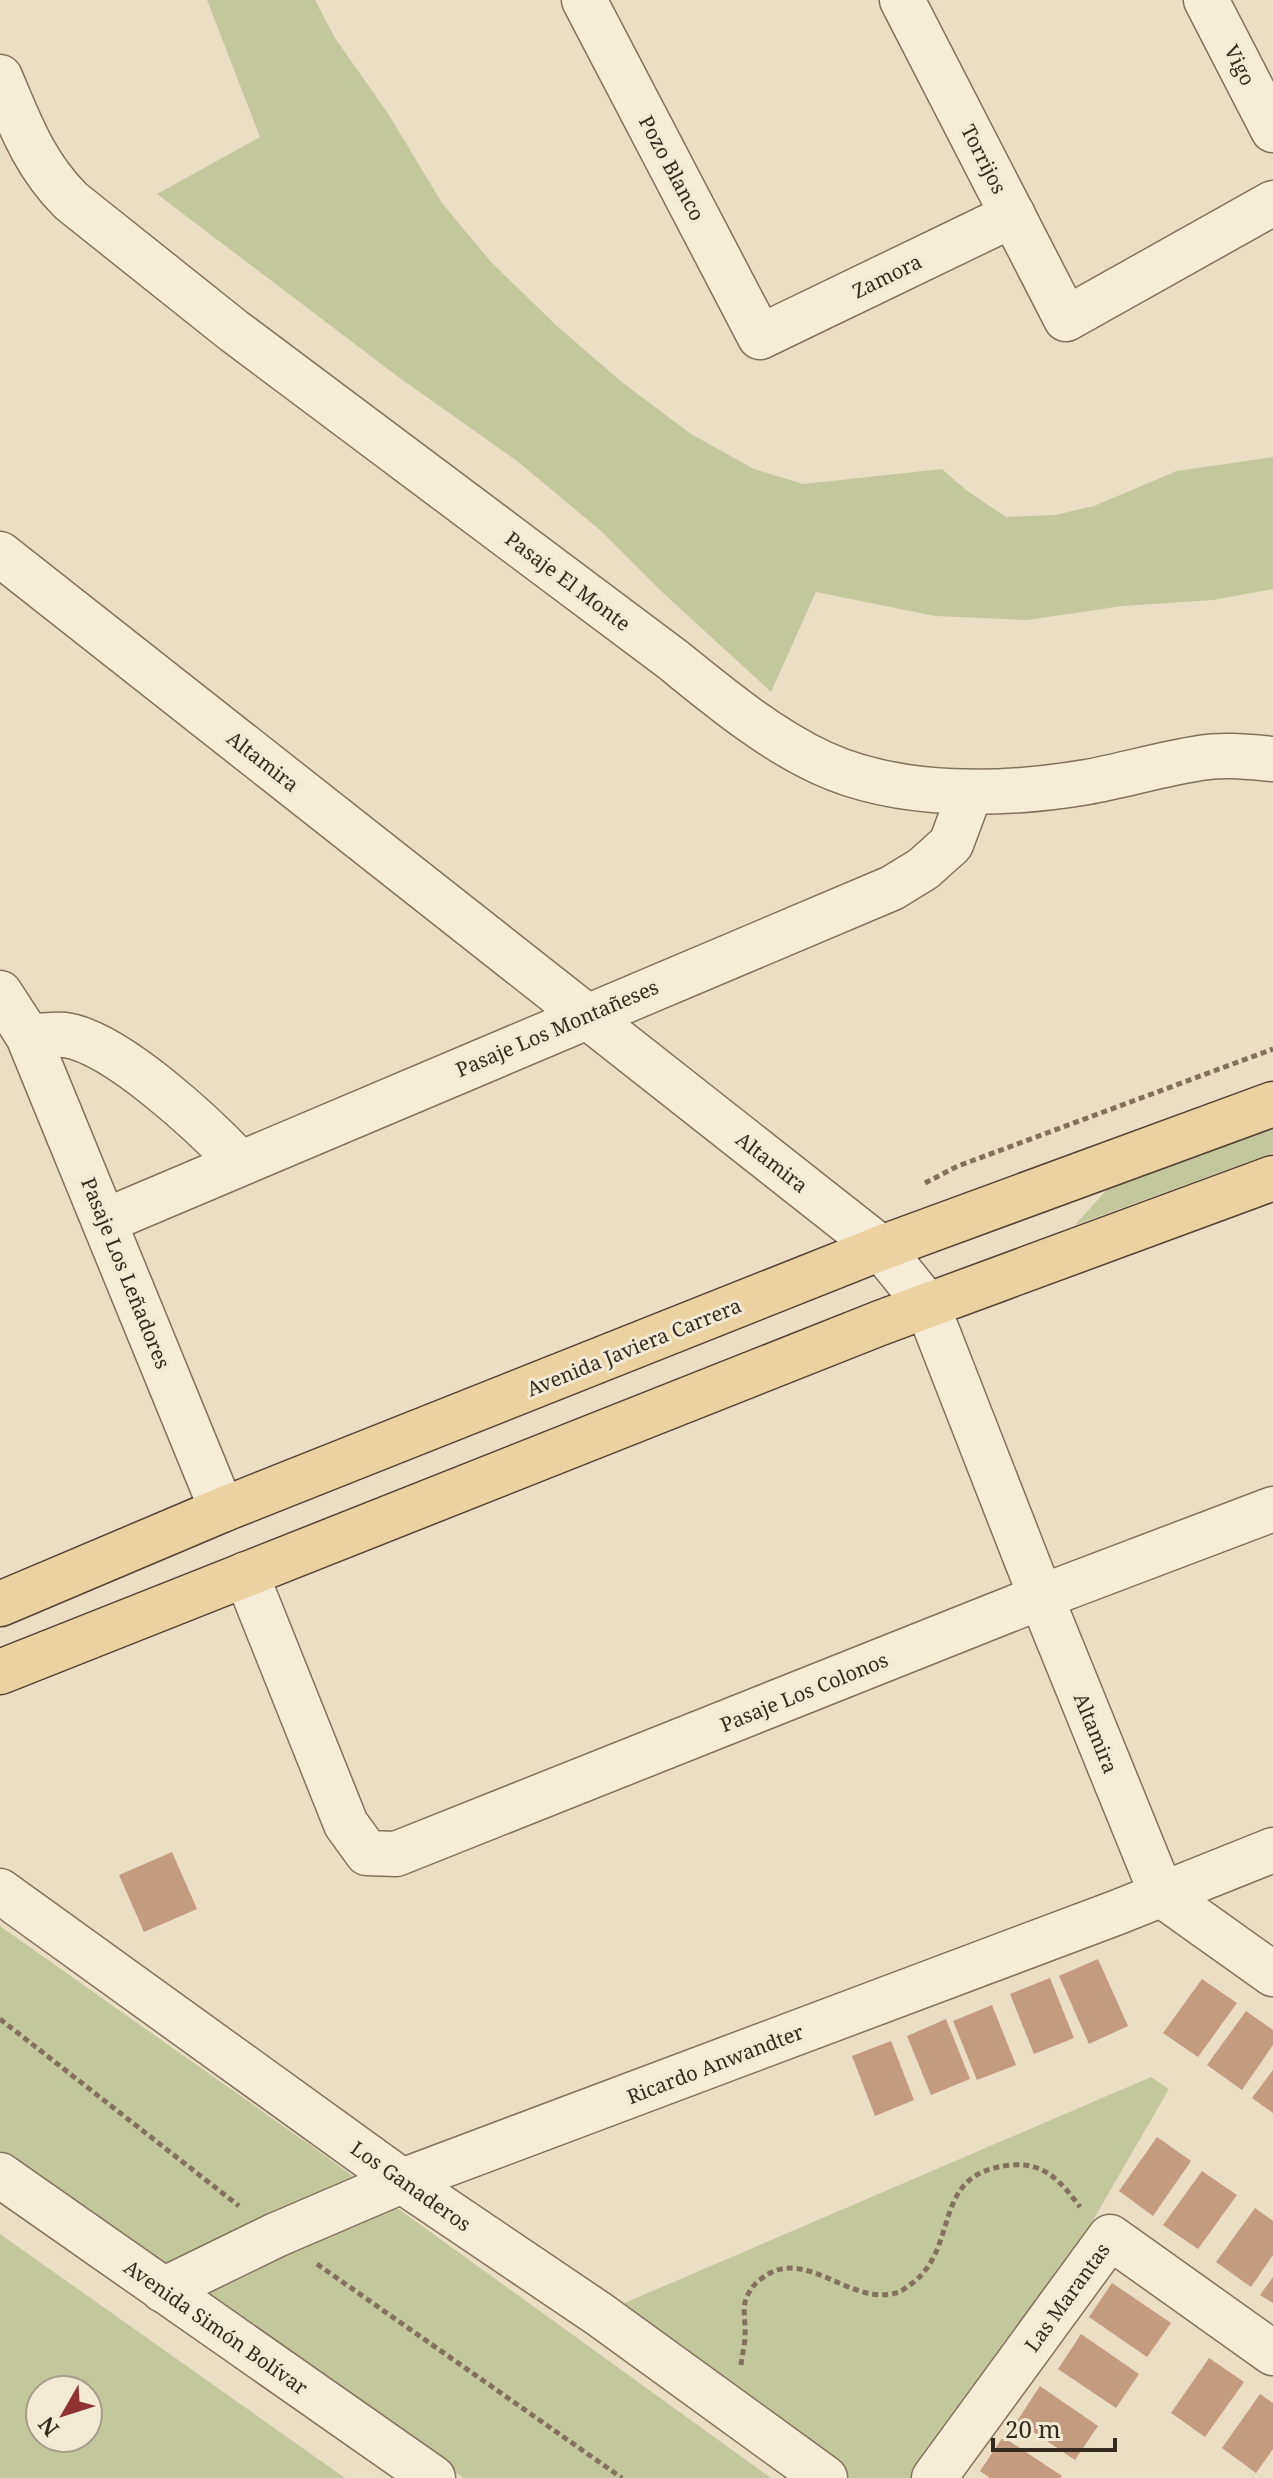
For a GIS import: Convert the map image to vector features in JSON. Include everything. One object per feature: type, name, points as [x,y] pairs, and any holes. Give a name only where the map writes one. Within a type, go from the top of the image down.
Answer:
[{"type":"main road","name":"Avenida Javiera Carrera","points":[[0,1604],[222,1510],[881,1248],[1273,1104]]},
{"type":"main road","points":[[0,1672],[927,1305],[1273,1178]]},
{"type":"street","name":"Pozo Blanco","points":[[584,0],[760,337]]},
{"type":"street","name":"Torrijos","points":[[902,0],[1066,319],[1273,203]]},
{"type":"street","name":"Vigo","points":[[1206,0],[1273,130]]},
{"type":"street","name":"Pasaje El Monte","points":[[0,77],[35,158],[71,201],[234,331],[714,693],[757,724],[823,764],[896,784],[970,793],[1077,784],[1201,758],[1249,756],[1273,759]]},
{"type":"street","name":"Zamora","points":[[760,337],[1013,215]]},
{"type":"street","name":"Altamira","points":[[0,554],[881,1248],[927,1305],[1162,1895]]},
{"type":"street","name":"Pasaje Los Montañeses","points":[[105,1221],[892,888],[923,869],[951,844],[970,793]]},
{"type":"street","name":"Pasaje Los Leñadores","points":[[0,993],[28,1036],[222,1510]]},
{"type":"street","points":[[28,1036],[67,1035],[101,1049],[161,1089],[209,1130],[240,1163]]},
{"type":"street","name":"Pasaje Los Colonos","points":[[246,1574],[346,1824],[367,1853],[396,1854],[1041,1597],[1273,1509]]},
{"type":"street","name":"Ricardo Anwandter","points":[[163,2290],[276,2235],[402,2181],[1162,1895],[1273,1850]]},
{"type":"street","name":"Los Ganaderos","points":[[0,1891],[402,2181],[599,2314],[825,2478]]},
{"type":"street","points":[[1162,1895],[1273,1974]]},
{"type":"street","name":"Avenida Simón Bolívar","points":[[0,2175],[433,2478]]},
{"type":"street","name":"Las Marantas","points":[[934,2478],[1110,2237],[1273,2353]]},
{"type":"path","points":[[734,2413],[745,2334],[744,2308],[747,2296],[756,2283],[769,2273],[797,2267],[869,2292],[901,2292],[931,2262],[956,2192],[972,2178],[993,2168],[1036,2166],[1057,2178],[1091,2222],[1097,2256]]},
{"type":"green space","points":[[207,0],[315,0],[335,38],[389,115],[442,203],[491,262],[558,327],[623,383],[691,434],[754,469],[803,484],[942,469],[1006,517],[1055,515],[1094,506],[1177,471],[1273,457],[1273,589],[1213,600],[1123,606],[1027,620],[935,616],[816,592],[771,692],[601,531],[517,461],[397,376],[157,194],[260,137]]},
{"type":"green space","points":[[1273,1125],[1273,1153],[1075,1225],[1111,1185]]},
{"type":"green space","points":[[0,1926],[771,2478],[463,2478],[0,2151]]},
{"type":"green space","points":[[1151,2077],[1169,2089],[1092,2222],[1110,2237],[934,2478],[825,2478],[599,2314]]},
{"type":"green space","points":[[0,2234],[345,2478],[0,2478]]},
{"type":"building","points":[[172,1852],[197,1909],[144,1932],[119,1875]]},
{"type":"building","points":[[1098,1959],[1128,2026],[1089,2044],[1059,1976]]},
{"type":"building","points":[[1050,1978],[1074,2038],[1034,2054],[1010,1994]]},
{"type":"building","points":[[1202,1979],[1237,2003],[1198,2057],[1163,2033]]},
{"type":"building","points":[[992,2005],[1016,2065],[977,2080],[953,2021]]},
{"type":"building","points":[[1246,2011],[1273,2030],[1273,2045],[1242,2090],[1207,2065]]},
{"type":"building","points":[[946,2019],[970,2079],[931,2095],[907,2036]]},
{"type":"building","points":[[891,2041],[914,2100],[875,2116],[852,2056]]},
{"type":"building","points":[[1273,2070],[1273,2113],[1252,2098]]},
{"type":"building","points":[[1157,2137],[1191,2161],[1153,2216],[1119,2191]]},
{"type":"building","points":[[1202,2171],[1237,2195],[1198,2249],[1163,2225]]},
{"type":"building","points":[[1255,2208],[1273,2221],[1273,2255],[1251,2287],[1216,2262]]},
{"type":"building","points":[[1273,2277],[1273,2303],[1260,2295]]},
{"type":"building","points":[[1112,2283],[1171,2323],[1147,2357],[1089,2317]]},
{"type":"building","points":[[1081,2334],[1139,2374],[1116,2408],[1058,2369]]},
{"type":"building","points":[[1209,2358],[1244,2382],[1205,2437],[1171,2413]]},
{"type":"building","points":[[1040,2386],[1098,2426],[1075,2460],[1017,2421]]},
{"type":"building","points":[[1260,2394],[1273,2403],[1273,2449],[1256,2473],[1222,2448]]},
{"type":"building","points":[[1003,2437],[1062,2476],[990,2478],[980,2471]]}]
